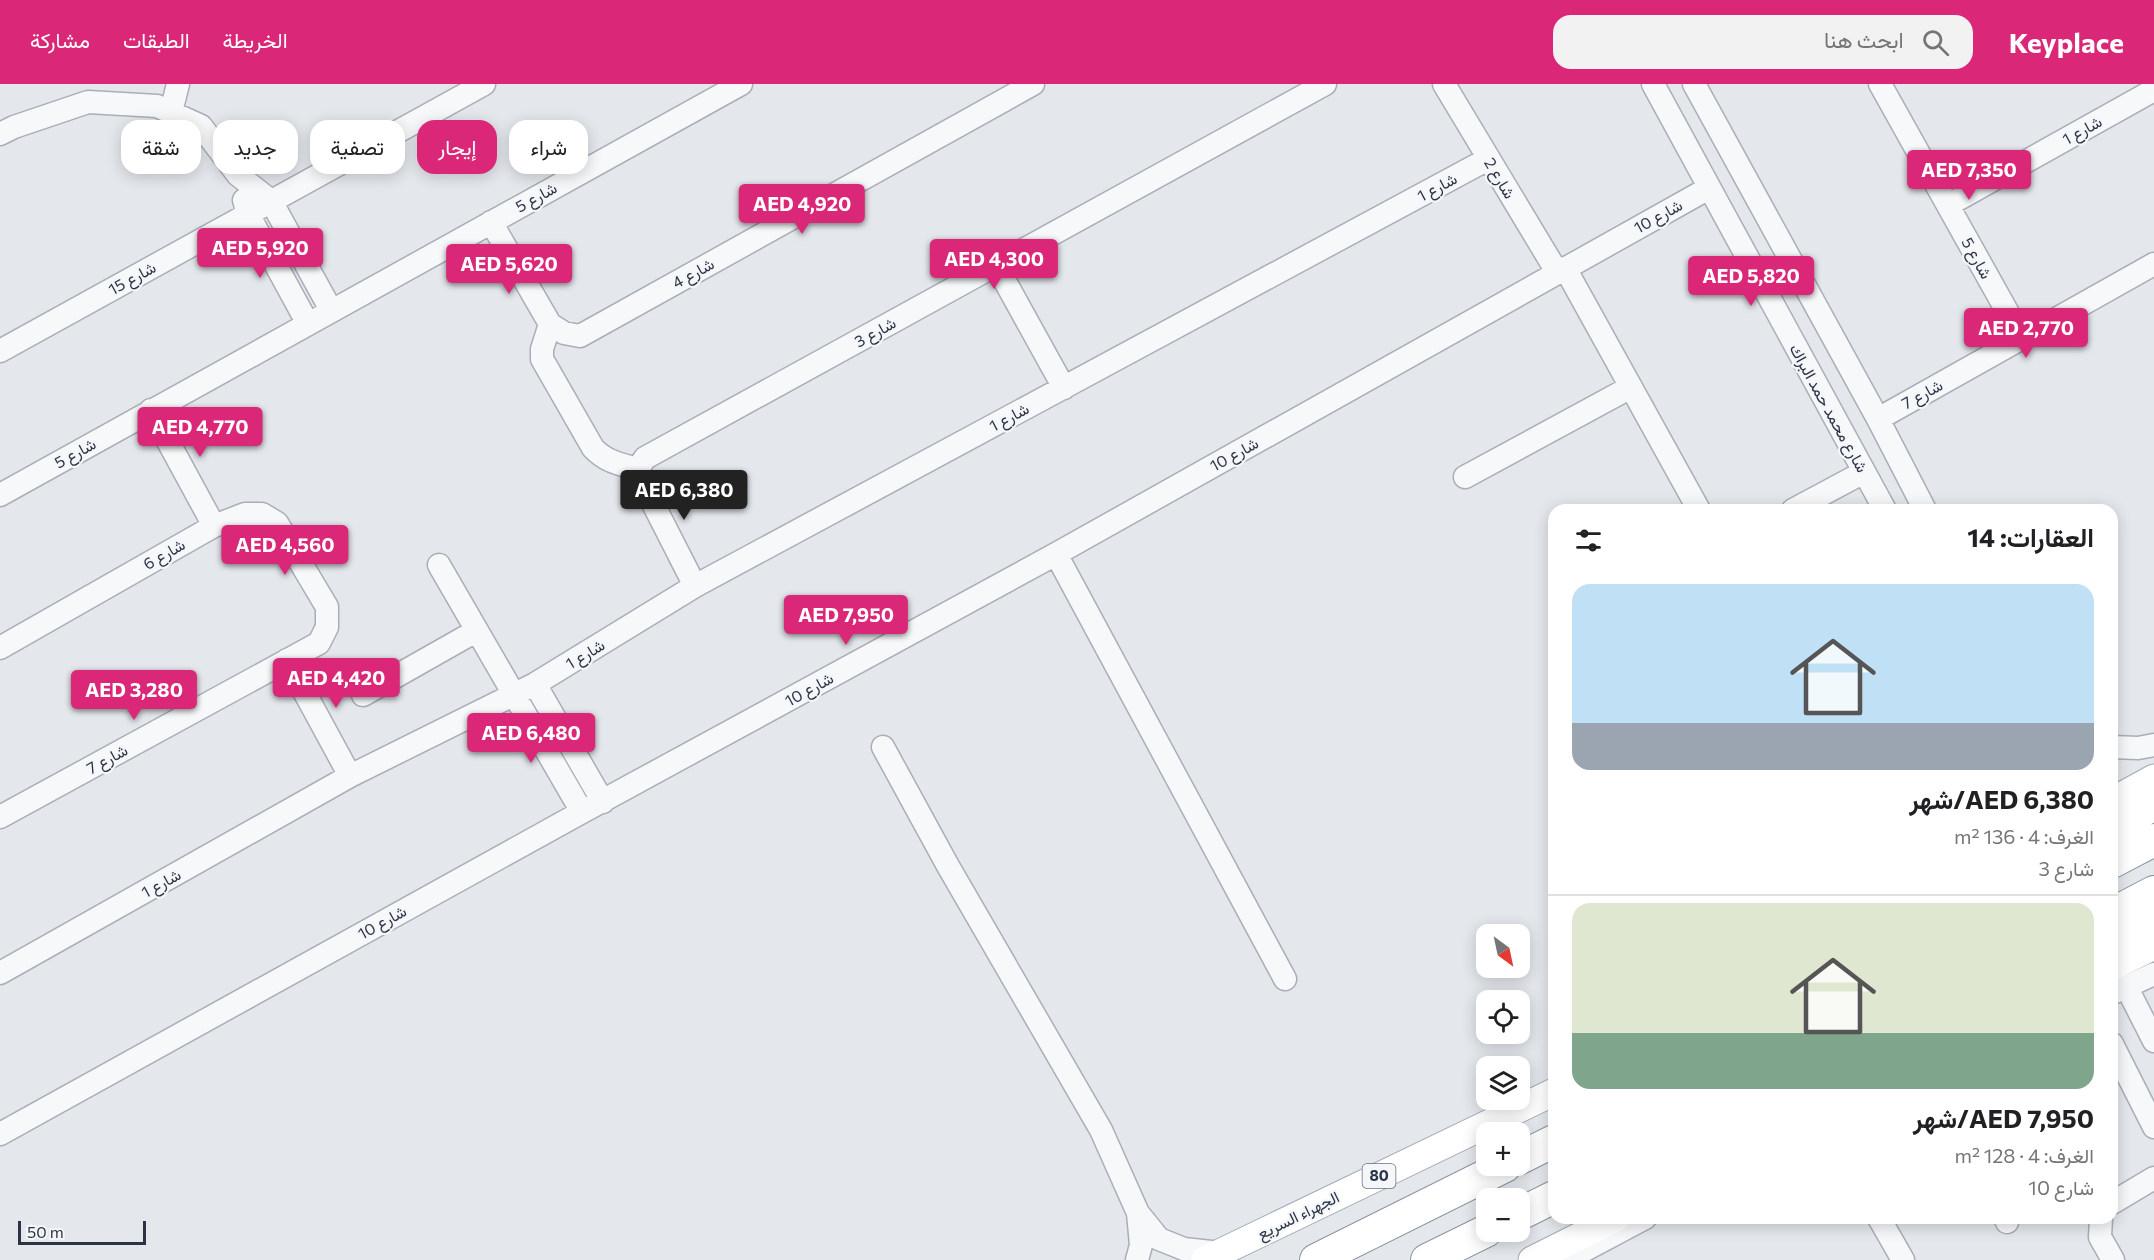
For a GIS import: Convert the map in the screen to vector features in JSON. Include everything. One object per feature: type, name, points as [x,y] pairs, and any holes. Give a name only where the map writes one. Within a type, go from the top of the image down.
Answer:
[{"type":"highway","points":[[2118,825],[2154,804]]},
{"type":"highway","points":[[2118,859],[2154,840]]},
{"type":"highway","points":[[2118,911],[2154,892]]},
{"type":"highway","points":[[2118,940],[2154,924]]},
{"type":"highway","points":[[1530,1153],[1548,1144]]},
{"type":"highway","points":[[1316,1260],[1484,1176]]},
{"type":"highway","points":[[1530,1209],[1548,1200]]},
{"type":"highway","points":[[1427,1260],[1476,1237]]},
{"type":"highway","points":[[1437,1260],[1476,1238]]},
{"type":"main road","points":[[2118,798],[2154,777]]},
{"type":"main road","points":[[2118,981],[2154,946]]},
{"type":"main road","name":"الجهراء السريع","points":[[1212,1257],[1548,1095]]},
{"type":"main road","points":[[1532,1260],[1604,1224]]},
{"type":"street","points":[[171,112],[178,84]]},
{"type":"street","name":"شارع 15","points":[[0,351],[484,84]]},
{"type":"street","name":"شارع 5","points":[[0,495],[741,84]]},
{"type":"street","name":"شارع 4","points":[[550,324],[564,333],[580,336],[1033,84]]},
{"type":"street","name":"شارع 3","points":[[638,469],[645,458],[1325,84]]},
{"type":"street","name":"شارع 2","points":[[1444,84],[1488,159],[1561,270],[1631,387],[1696,504]]},
{"type":"street","name":"شارع محمد حمد البراك","points":[[1653,84],[1881,504]]},
{"type":"street","points":[[1694,84],[1878,419],[1922,504]]},
{"type":"street","name":"شارع 5","points":[[1880,84],[2022,338]]},
{"type":"street","name":"شارع 1","points":[[1948,205],[2154,90]]},
{"type":"street","points":[[0,134],[106,94],[157,106],[201,126],[237,175],[271,201],[331,310]]},
{"type":"street","name":"شارع 1","points":[[0,973],[350,776],[514,696],[695,586],[1488,159]]},
{"type":"street","points":[[237,175],[248,214],[308,324]]},
{"type":"street","name":"شارع 10","points":[[0,1134],[582,812],[1056,554],[1709,188]]},
{"type":"street","points":[[491,222],[550,324],[542,349],[542,359],[593,448],[609,462],[638,469],[642,482],[695,586]]},
{"type":"street","name":"شارع 7","points":[[1878,419],[2154,264]]},
{"type":"street","points":[[996,265],[1064,388]]},
{"type":"street","points":[[1464,477],[1631,387]]},
{"type":"street","points":[[151,410],[214,526]]},
{"type":"street","points":[[1803,504],[1864,472]]},
{"type":"street","name":"شارع 6","points":[[0,648],[214,526],[245,514],[262,514],[278,523],[327,607],[327,627],[319,643],[287,660]]},
{"type":"street","points":[[1056,554],[1285,979]]},
{"type":"street","points":[[439,565],[582,812]]},
{"type":"street","points":[[363,695],[476,631]]},
{"type":"street","points":[[287,660],[350,776]]},
{"type":"street","name":"شارع 7","points":[[0,817],[287,660]]},
{"type":"street","points":[[535,684],[603,802]]},
{"type":"street","points":[[2118,747],[2154,746]]},
{"type":"street","points":[[883,747],[948,866],[1101,1130],[1138,1213],[1159,1239],[1212,1257]]},
{"type":"street","points":[[2118,982],[2154,974]]},
{"type":"street","points":[[2118,984],[2154,1041]]},
{"type":"street","points":[[2118,1056],[2154,1127]]},
{"type":"street","points":[[2118,1199],[2154,1178]]},
{"type":"street","points":[[1137,1260],[1141,1245],[1138,1213]]},
{"type":"street","points":[[1566,1260],[1634,1224]]},
{"type":"street","points":[[1882,1224],[1903,1260]]},
{"type":"street","points":[[2101,1224],[2100,1237],[2113,1260]]}]
